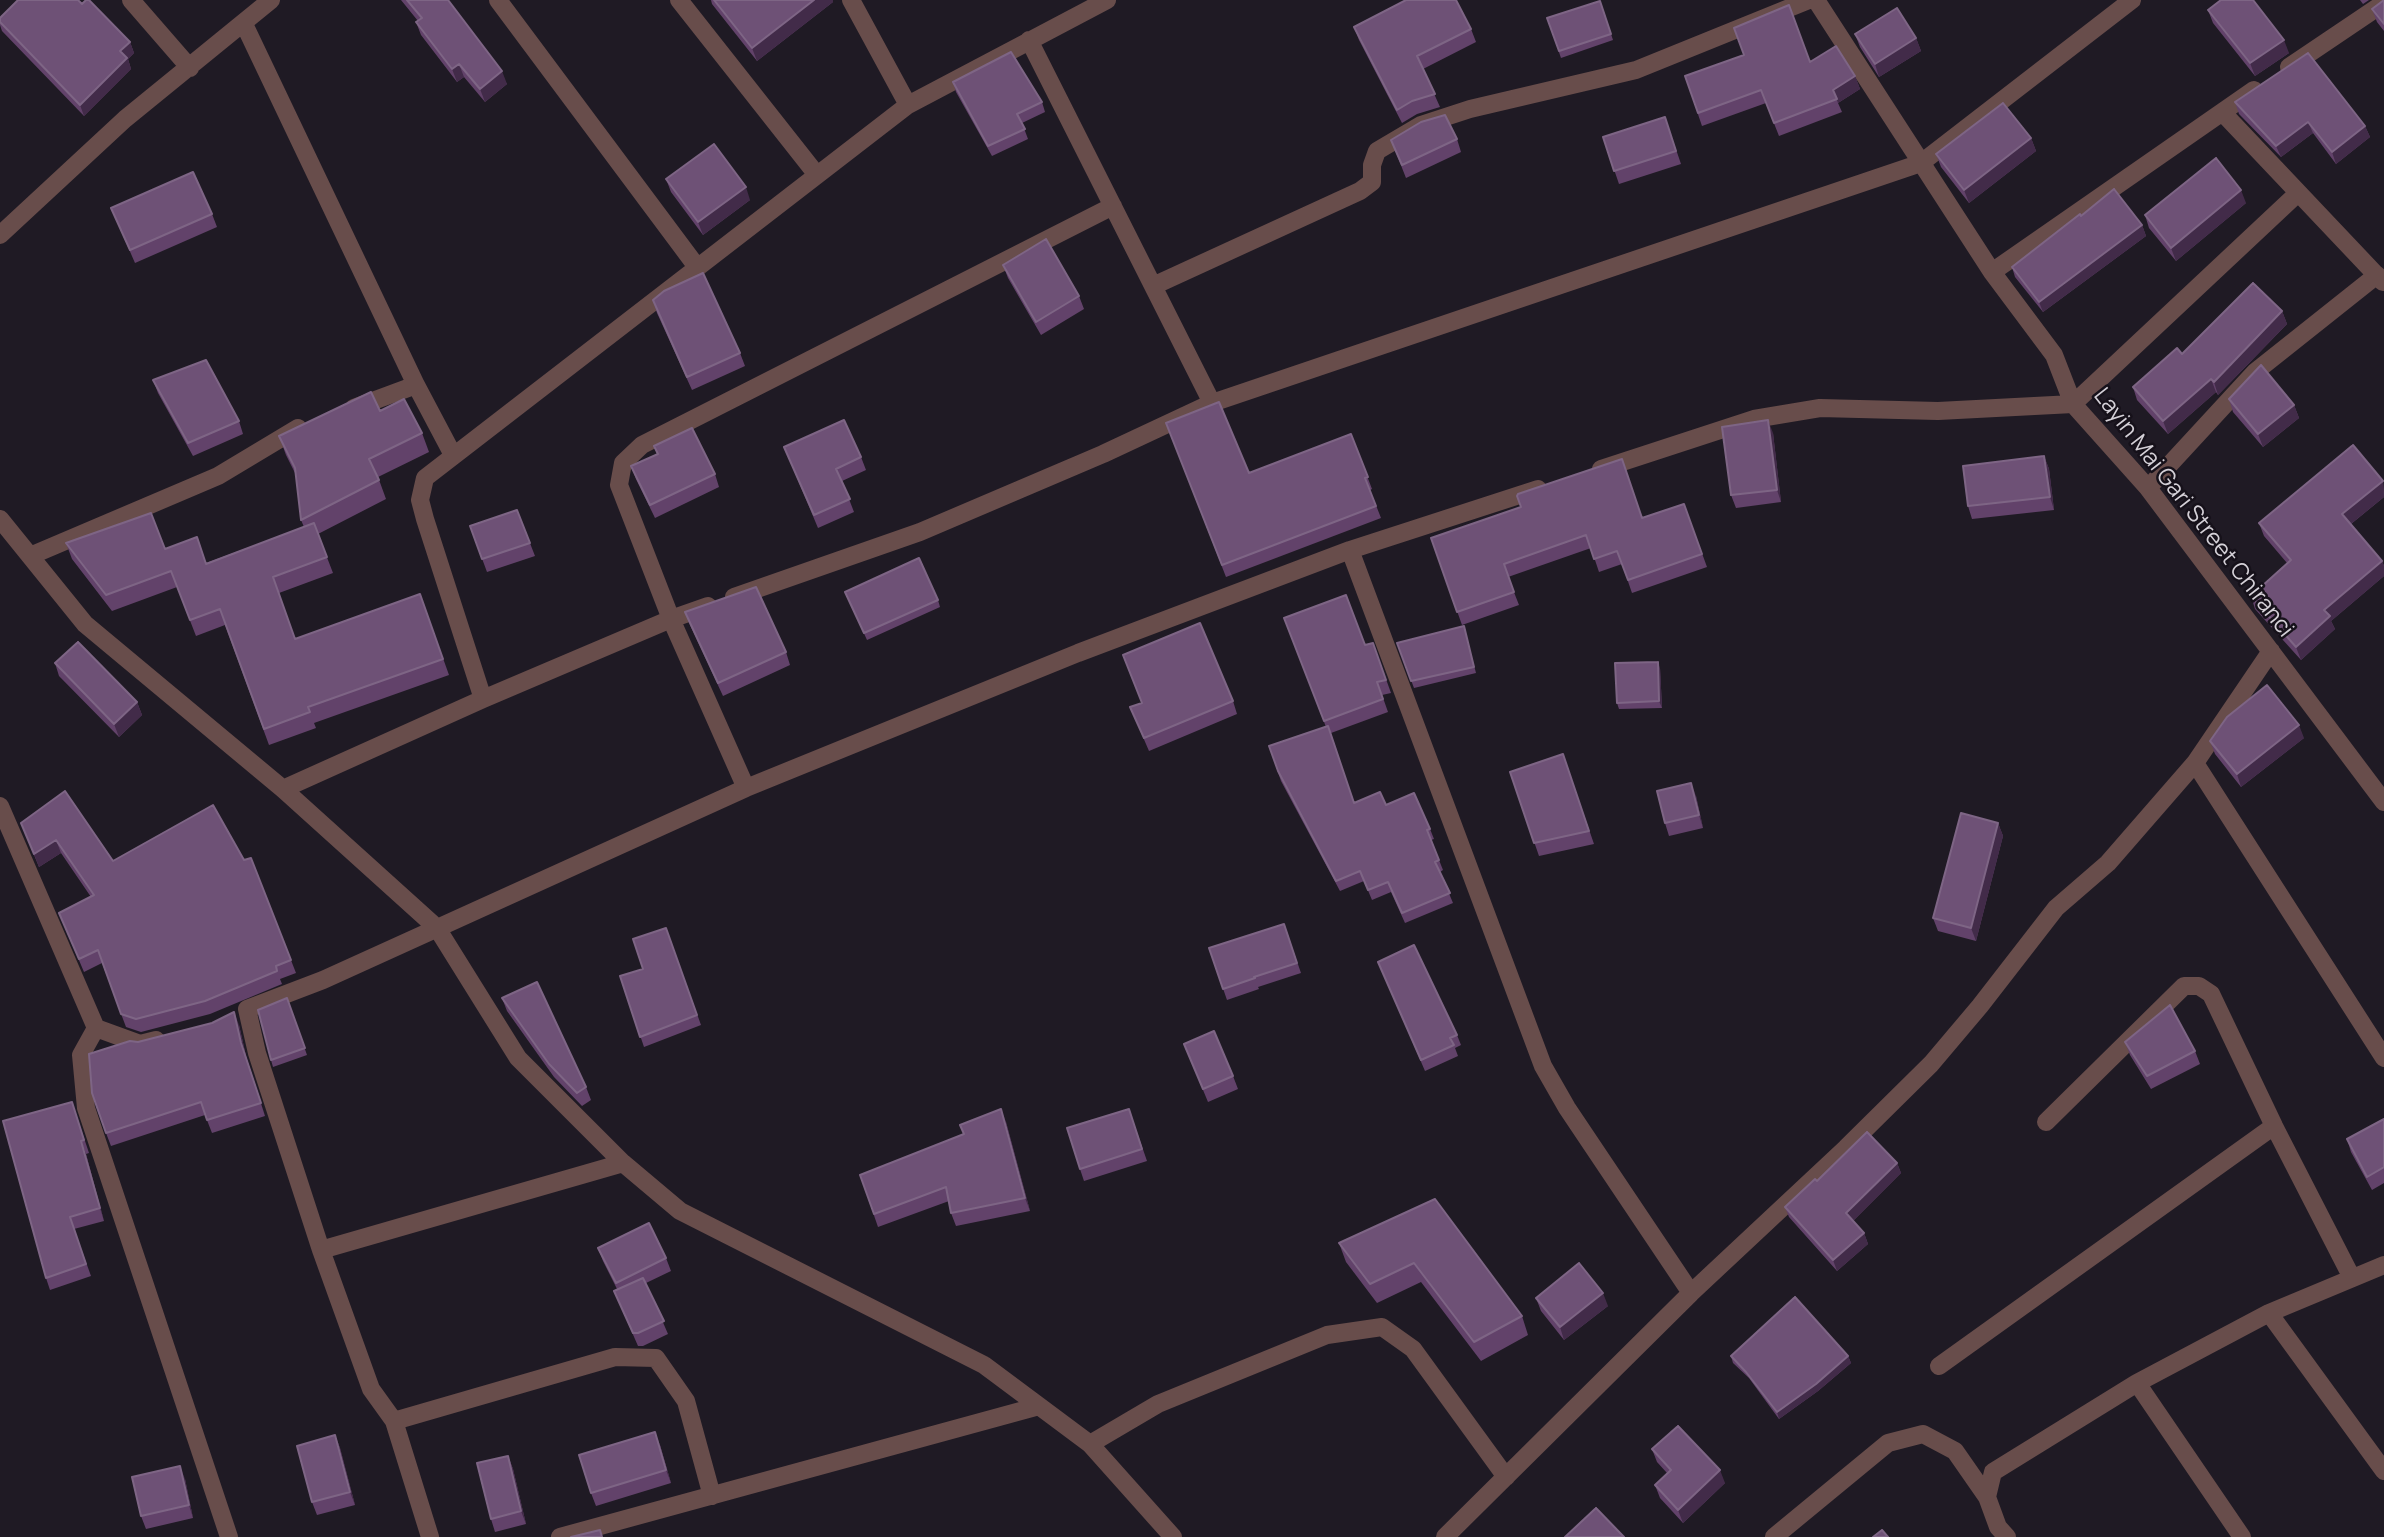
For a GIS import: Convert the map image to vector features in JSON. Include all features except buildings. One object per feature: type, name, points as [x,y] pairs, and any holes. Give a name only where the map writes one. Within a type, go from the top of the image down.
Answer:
[{"type":"street","points":[[131,0],[190,68]]},
{"type":"street","points":[[0,234],[125,119],[271,0]]},
{"type":"street","points":[[498,0],[697,267]]},
{"type":"street","points":[[679,0],[817,175]]},
{"type":"street","points":[[850,0],[908,105]]},
{"type":"street","points":[[1153,286],[1360,191],[1372,182],[1372,165],[1377,151],[1421,125],[1470,108],[1636,70],[1809,0]]},
{"type":"street","name":"Layin Mai Gari Street Chiranci","points":[[1816,0],[1992,272],[2054,355],[2073,404],[2148,488],[2384,802]]},
{"type":"street","points":[[283,789],[483,699],[671,619],[920,532],[1103,454],[1212,403],[1922,163],[2132,0]]},
{"type":"street","points":[[483,699],[420,500],[425,478],[908,105],[1095,2]]},
{"type":"street","points":[[1992,272],[2384,3]]},
{"type":"street","points":[[244,24],[415,385],[453,455]]},
{"type":"street","points":[[1029,40],[1212,403]]},
{"type":"street","points":[[2148,488],[2255,372],[2381,279],[2222,112]]},
{"type":"street","points":[[1585,474],[1755,419],[1819,408],[1938,411],[2073,404],[2298,193]]},
{"type":"street","points":[[746,788],[671,619],[619,485],[623,463],[642,445],[1113,206]]},
{"type":"street","points":[[338,414],[415,385]]},
{"type":"street","points":[[30,556],[218,477],[299,428],[312,423]]},
{"type":"street","points":[[430,1537],[394,1421],[371,1389],[321,1250],[242,1012],[323,980],[746,788],[1078,653],[1350,550],[1559,482]]},
{"type":"street","points":[[0,519],[85,624],[283,789],[437,928],[517,1058],[623,1163],[680,1211],[984,1365],[1090,1444],[1173,1537]]},
{"type":"street","points":[[1350,550],[1543,1066],[1567,1108],[1691,1293]]},
{"type":"street","points":[[1445,1537],[1691,1293],[1931,1064],[2056,908],[2108,863],[2195,763],[2272,651]]},
{"type":"street","points":[[2195,763],[2384,1058]]},
{"type":"street","points":[[0,806],[96,1028],[140,1044],[177,1034]]},
{"type":"street","points":[[2046,1122],[2185,986],[2199,986],[2211,994],[2274,1126],[2352,1278]]},
{"type":"street","points":[[96,1028],[81,1055],[86,1108],[229,1537]]},
{"type":"street","points":[[1939,1366],[2274,1126]]},
{"type":"street","points":[[321,1250],[623,1163]]},
{"type":"street","points":[[1987,1497],[1993,1472],[2137,1383],[2269,1313],[2384,1265]]},
{"type":"street","points":[[2269,1313],[2384,1471]]},
{"type":"street","points":[[1090,1444],[1158,1404],[1327,1335],[1382,1326],[1413,1349],[1506,1477]]},
{"type":"street","points":[[394,1421],[615,1357],[656,1358],[686,1401],[712,1496]]},
{"type":"street","points":[[2137,1383],[2242,1537]]},
{"type":"street","points":[[560,1537],[1039,1406]]},
{"type":"street","points":[[1773,1537],[1888,1443],[1923,1434],[1955,1451],[1987,1497],[1998,1527],[2007,1537]]}]
